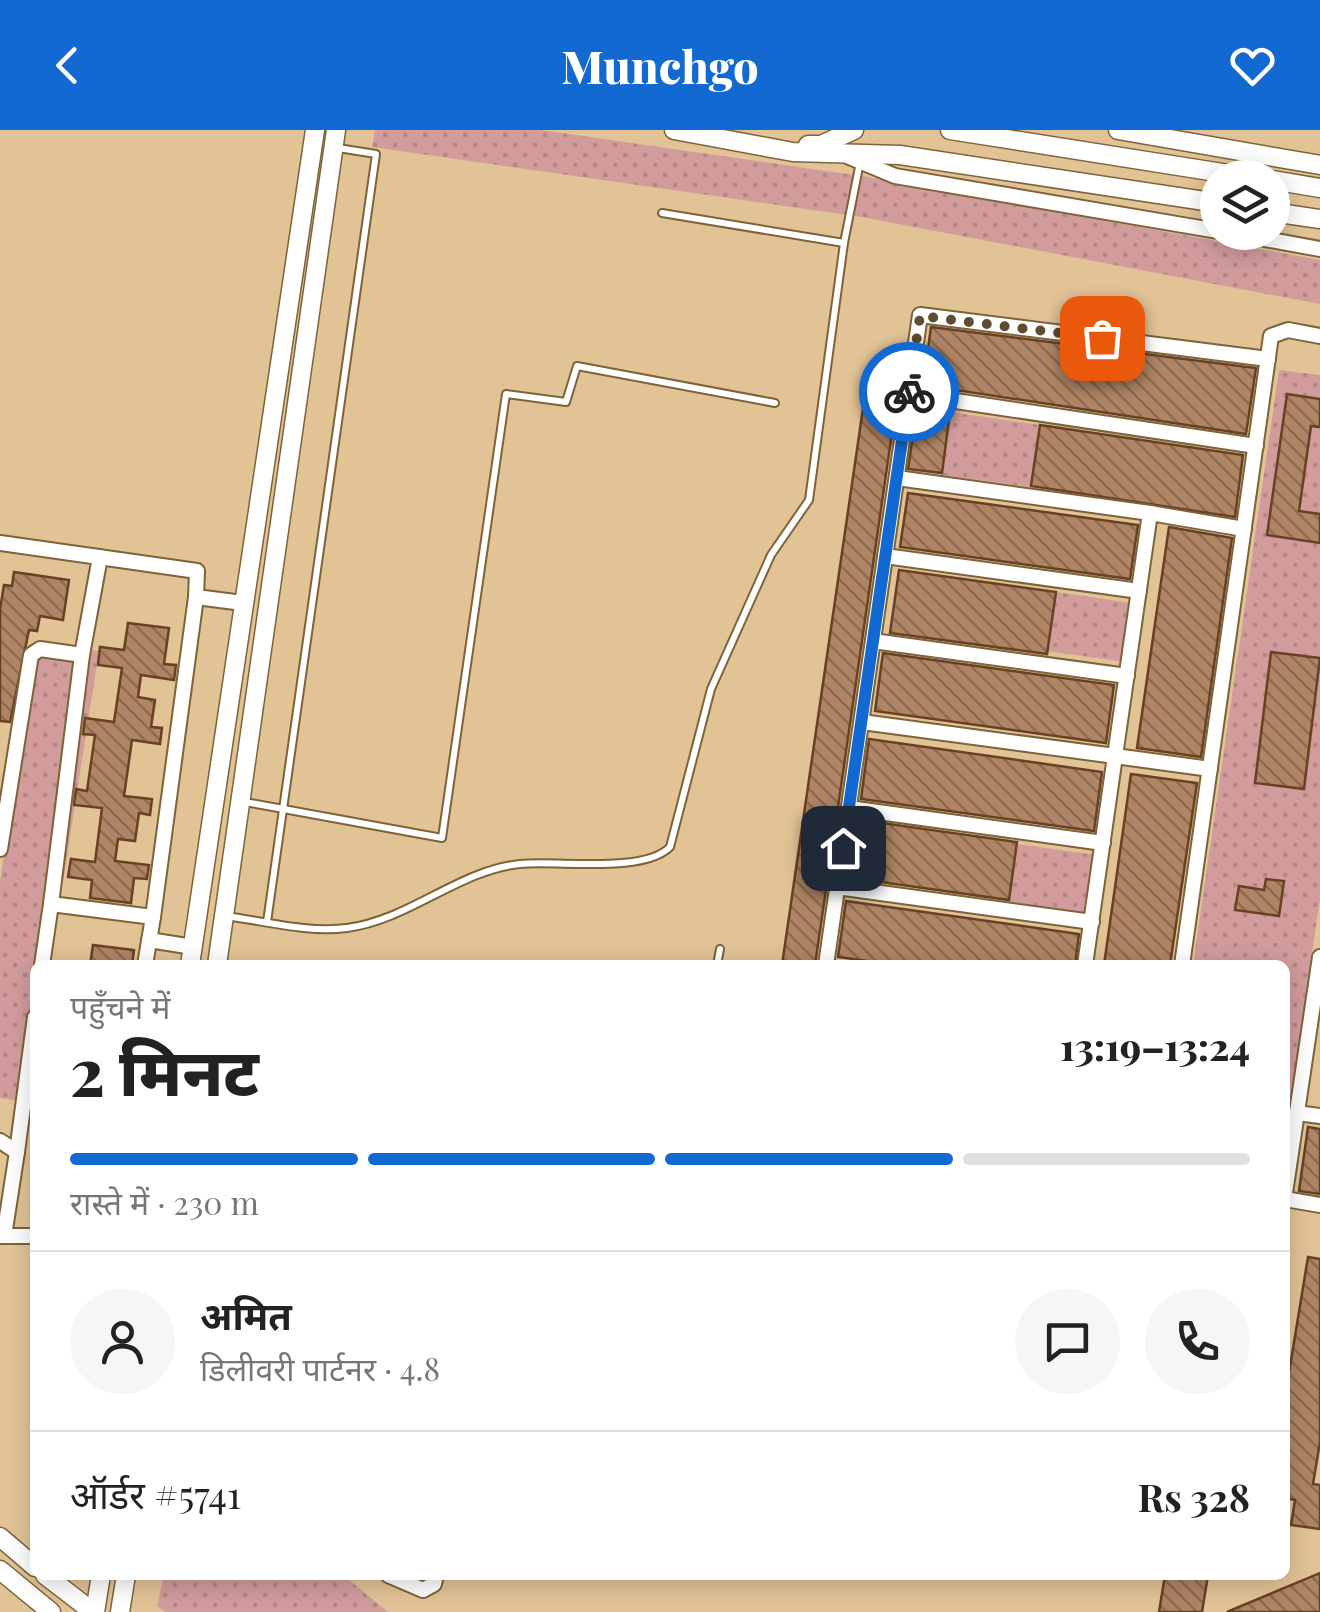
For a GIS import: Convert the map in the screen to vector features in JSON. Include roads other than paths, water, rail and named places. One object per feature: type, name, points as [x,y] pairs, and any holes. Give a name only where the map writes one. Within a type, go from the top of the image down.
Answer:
[{"type":"street","points":[[148,940],[192,956],[315,130]]},
{"type":"street","points":[[674,130],[854,159],[900,154],[1200,200]]},
{"type":"street","points":[[769,148],[821,145],[854,130]]},
{"type":"street","points":[[950,130],[1200,169]]},
{"type":"street","points":[[1118,130],[1320,165]]},
{"type":"street","points":[[217,960],[335,139]]},
{"type":"street","points":[[854,159],[896,176],[1200,228]]},
{"type":"street","points":[[1290,183],[1320,188]]},
{"type":"street","points":[[1290,215],[1320,219]]},
{"type":"street","points":[[1290,244],[1320,249]]},
{"type":"street","points":[[827,960],[920,316],[1268,359]]},
{"type":"street","points":[[1183,960],[1271,336],[1278,331],[1320,336]]},
{"type":"street","points":[[909,394],[1256,446]]},
{"type":"street","points":[[897,478],[1244,529]]},
{"type":"street","points":[[1087,960],[1150,513]]},
{"type":"street","points":[[0,543],[196,571],[196,596],[146,960]]},
{"type":"street","points":[[885,556],[1139,591]]},
{"type":"street","points":[[43,960],[82,655],[100,557]]},
{"type":"street","points":[[196,596],[243,602]]},
{"type":"street","points":[[873,641],[1127,676]]},
{"type":"street","points":[[0,849],[30,655],[40,649],[82,655]]},
{"type":"street","points":[[862,722],[1210,770]]},
{"type":"street","points":[[849,808],[1103,843]]},
{"type":"street","points":[[837,887],[1092,922]]},
{"type":"street","points":[[50,904],[153,917]]},
{"type":"street","points":[[1290,1161],[1315,1029],[1320,957]]},
{"type":"street","points":[[30,1053],[2,1236],[30,1236]]},
{"type":"street","points":[[1297,1113],[1320,1116]]},
{"type":"street","points":[[0,1141],[16,1152]]},
{"type":"street","points":[[1290,1197],[1320,1204]]},
{"type":"street","points":[[0,1536],[30,1563]]},
{"type":"street","points":[[0,1570],[51,1612]]},
{"type":"street","points":[[52,1580],[94,1612],[100,1580]]},
{"type":"street","points":[[120,1612],[125,1580]]},
{"type":"street","points":[[400,1580],[423,1590],[435,1580]]},
{"type":"lane","points":[[266,922],[376,154],[335,139]]},
{"type":"lane","points":[[224,916],[313,928],[361,926],[502,868],[656,858],[670,847],[711,689],[771,555],[810,500],[854,159]]},
{"type":"lane","points":[[662,213],[844,242]]},
{"type":"lane","points":[[240,802],[442,838],[506,394],[566,402],[577,366],[775,403]]},
{"type":"lane","points":[[718,960],[720,948]]}]
